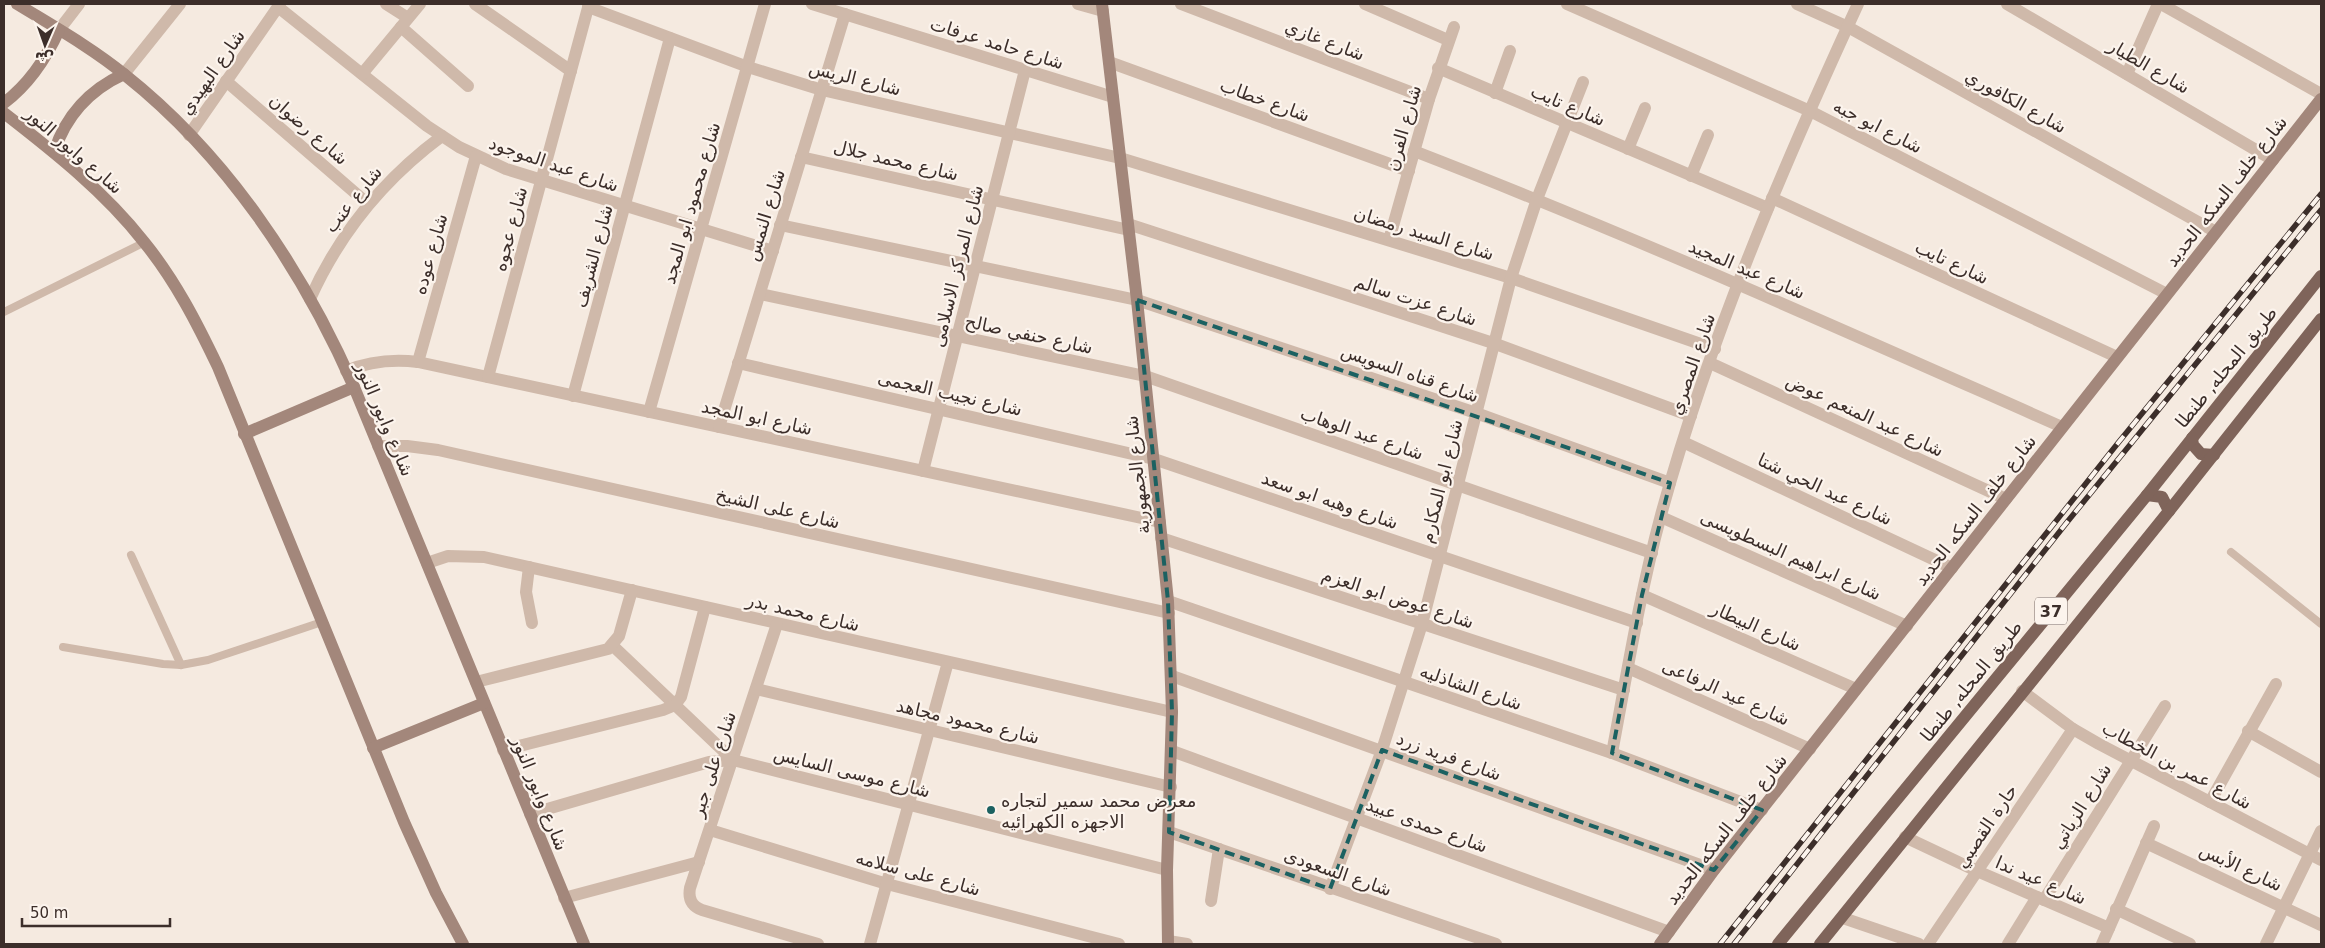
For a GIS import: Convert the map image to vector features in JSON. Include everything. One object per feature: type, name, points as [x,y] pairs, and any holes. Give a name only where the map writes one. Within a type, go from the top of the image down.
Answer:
[{"type":"main road","name":"شارع وابور النور","points":[[17,4],[124,74],[189,135],[216,165],[270,234],[310,299],[354,387],[582,941]]},
{"type":"main road","name":"شارع الجمهورية","points":[[1103,8],[1137,300],[1168,607],[1172,676],[1172,751],[1167,870],[1168,943]]},
{"type":"main road","points":[[4,103],[34,74],[48,53],[59,30]]},
{"type":"main road","points":[[54,152],[66,124],[85,99],[104,84],[124,74]]},
{"type":"main road","name":"شارع خلف السكه الحديد","points":[[1660,944],[1714,870],[2321,99]]},
{"type":"main road","name":"شارع وابور النور","points":[[4,112],[54,152],[120,214],[145,242],[185,302],[218,367],[404,822],[463,944]]},
{"type":"main road","name":"طريق المحله, طنطا","points":[[1778,944],[2147,495],[2321,276]]},
{"type":"main road","name":"37","points":[[1820,944],[1843,918],[1905,837],[2214,455],[2321,319]]},
{"type":"main road","points":[[244,434],[354,387]]},
{"type":"main road","points":[[2192,438],[2193,445],[2201,454],[2214,455]]},
{"type":"main road","points":[[2147,495],[2162,498],[2169,511]]},
{"type":"main road","points":[[374,748],[484,703]]},
{"type":"street","points":[[59,30],[79,4]]},
{"type":"street","points":[[124,74],[180,4]]},
{"type":"street","points":[[386,4],[468,86]]},
{"type":"street","points":[[362,74],[420,4]]},
{"type":"street","points":[[475,4],[571,71]]},
{"type":"street","name":"شارع محمود ابو المجد","points":[[650,412],[766,4]]},
{"type":"street","name":"شارع حامد عرفات","points":[[812,4],[1113,97]]},
{"type":"street","points":[[1078,4],[1103,8]]},
{"type":"street","name":"شارع غازي","points":[[1181,4],[1429,99]]},
{"type":"street","points":[[1365,4],[1448,40]]},
{"type":"street","name":"شارع ابو جبه","points":[[1567,4],[1810,111],[2167,294]]},
{"type":"street","name":"شارع الكافوري","points":[[1797,4],[1848,27],[2216,232]]},
{"type":"street","name":"شارع المصري","points":[[1612,753],[1642,595],[1660,518],[1691,416],[1770,203],[1858,4]]},
{"type":"street","name":"شارع الطيار","points":[[2007,4],[2273,160]]},
{"type":"street","points":[[2128,74],[2160,4],[2321,94]]},
{"type":"street","name":"شارع عبد الموجود","points":[[279,5],[362,74],[442,136],[476,156],[506,169],[542,181],[773,251]]},
{"type":"street","name":"شارع البهيدي","points":[[189,135],[279,5]]},
{"type":"street","name":"شارع عجوه","points":[[488,377],[589,6]]},
{"type":"street","name":"شارع الريس","points":[[589,6],[748,67],[822,90],[1009,131],[1120,158]]},
{"type":"street","name":"شارع النمس","points":[[719,427],[845,14]]},
{"type":"street","name":"شارع الفرن","points":[[1389,240],[1438,68],[1454,27]]},
{"type":"street","name":"شارع الشريف","points":[[573,396],[670,38]]},
{"type":"street","points":[[1496,93],[1510,51]]},
{"type":"street","name":"شارع خطاب","points":[[1109,62],[1409,171]]},
{"type":"street","name":"شارع تايب","points":[[1438,68],[1691,176],[1770,203],[2117,357]]},
{"type":"street","name":"شارع المركز الاسلامى","points":[[924,471],[1025,70]]},
{"type":"street","name":"شارع رضوان","points":[[226,82],[368,204]]},
{"type":"street","name":"شارع ابو المكارم","points":[[1330,888],[1358,818],[1405,682],[1440,556],[1511,278],[1537,199],[1583,82]]},
{"type":"street","points":[[1628,149],[1645,108]]},
{"type":"street","points":[[1691,176],[1708,135]]},
{"type":"street","name":"شارع عنب","points":[[310,299],[335,249],[368,204],[403,167],[442,136]]},
{"type":"street","name":"شارع عبد المجيد","points":[[1414,151],[1537,199],[1739,284],[2062,427]]},
{"type":"street","name":"شارع عوده","points":[[418,362],[476,156]]},
{"type":"street","name":"شارع محمد جلال","points":[[802,157],[992,200],[1128,227]]},
{"type":"street","name":"شارع السيد رمضان","points":[[1120,158],[1511,278],[1715,349]]},
{"type":"street","name":"شارع قناه السويس","points":[[780,226],[1137,300],[1476,414],[1670,483]]},
{"type":"street","name":"شارع عزت سالم","points":[[1128,227],[1493,343],[1691,416]]},
{"type":"street","name":"شارع حنفي صالح","points":[[760,294],[1145,376]]},
{"type":"street","name":"شارع ابو المجد","points":[[346,371],[387,360],[418,362],[1160,522]]},
{"type":"street","name":"شارع نجيب العجمى","points":[[738,363],[1154,459]]},
{"type":"street","name":"شارع عبد المنعم عوض","points":[[1710,363],[2006,499]]},
{"type":"street","name":"شارع عبد الوهاب","points":[[1145,376],[1652,553]]},
{"type":"street","name":"شارع عبد الحي شتا","points":[[1683,442],[1952,568]]},
{"type":"street","name":"شارع على الشيخ","points":[[378,446],[407,446],[438,450],[1168,607]]},
{"type":"street","name":"شارع وهبه ابو سعد","points":[[1154,459],[1637,623]]},
{"type":"street","name":"شارع ابراهيم البسطويسى","points":[[1660,518],[1907,626]]},
{"type":"street","name":"شارع عوض ابو العزم","points":[[1161,538],[1624,690]]},
{"type":"street","name":"شارع محمد بدر","points":[[427,563],[448,556],[472,555],[1172,712]]},
{"type":"street","points":[[528,567],[526,592],[532,623]]},
{"type":"street","points":[[476,682],[597,653],[612,645],[619,636],[632,590]]},
{"type":"street","name":"شارع البيطار","points":[[1642,595],[1856,689]]},
{"type":"street","points":[[503,750],[669,709],[675,705],[681,697],[705,607]]},
{"type":"street","name":"شارع الشاذليه","points":[[1168,607],[1405,682],[1612,753],[1762,810]]},
{"type":"street","name":"شارع على جبر","points":[[777,624],[689,894],[692,904],[702,910],[784,939]]},
{"type":"street","points":[[612,645],[733,760]]},
{"type":"street","points":[[870,944],[948,662]]},
{"type":"street","name":"شارع عيد الرفاعى","points":[[1628,668],[1810,749]]},
{"type":"street","name":"شارع فريد زرد","points":[[1172,676],[1714,870]]},
{"type":"street","points":[[2210,802],[2276,684]]},
{"type":"street","name":"شارع محمود مجاهد","points":[[756,689],[1171,787]]},
{"type":"street","name":"شارع عمر بن الخطاب","points":[[2022,691],[2073,729],[2129,761],[2316,857]]},
{"type":"street","name":"شارع الزياتي","points":[[2008,944],[2040,899],[2165,706]]},
{"type":"street","name":"حارة القصبي","points":[[1928,944],[2073,729]]},
{"type":"street","points":[[2248,731],[2321,772]]},
{"type":"street","name":"شارع حمدى عبيد","points":[[1172,751],[1669,932]]},
{"type":"street","name":"شارع موسى السايس","points":[[530,814],[709,762],[733,760],[1167,870]]},
{"type":"street","points":[[2102,944],[2154,826]]},
{"type":"street","name":"شارع على سلامه","points":[[710,830],[887,884],[1119,944]]},
{"type":"street","points":[[2266,944],[2285,907],[2316,857],[2321,831]]},
{"type":"street","name":"شارع السعودى","points":[[1169,832],[1496,944]]},
{"type":"street","name":"شارع عيد ندا","points":[[1905,837],[1976,871],[2109,928]]},
{"type":"street","name":"شارع الأبس","points":[[2146,843],[2321,925]]},
{"type":"street","points":[[1211,901],[1219,849]]},
{"type":"street","points":[[564,898],[699,862]]},
{"type":"street","points":[[2116,910],[2190,944]]},
{"type":"street","points":[[1843,918],[1919,944]]},
{"type":"street","points":[[784,939],[818,944]]},
{"type":"street","points":[[1168,943],[1186,944]]},
{"type":"lane","points":[[4,312],[145,242]]},
{"type":"lane","points":[[2231,552],[2321,624]]},
{"type":"lane","points":[[131,555],[181,665]]},
{"type":"lane","points":[[63,647],[163,664],[181,665],[208,660],[322,622]]},
{"type":"highlighted area","points":[[1137,300],[1670,483],[1642,595],[1612,753],[1762,810],[1714,870],[1382,750],[1330,889],[1169,832],[1172,712],[1168,601]]},
{"type":"railway","points":[[1720,944],[2118,443],[2321,194]]},
{"type":"railway","points":[[1734,944],[2068,521],[2321,210]]},
{"type":"place","name":"معرض محمد سمير لتجاره الاجهزه الكهرائيه","points":[[991,810]]}]
